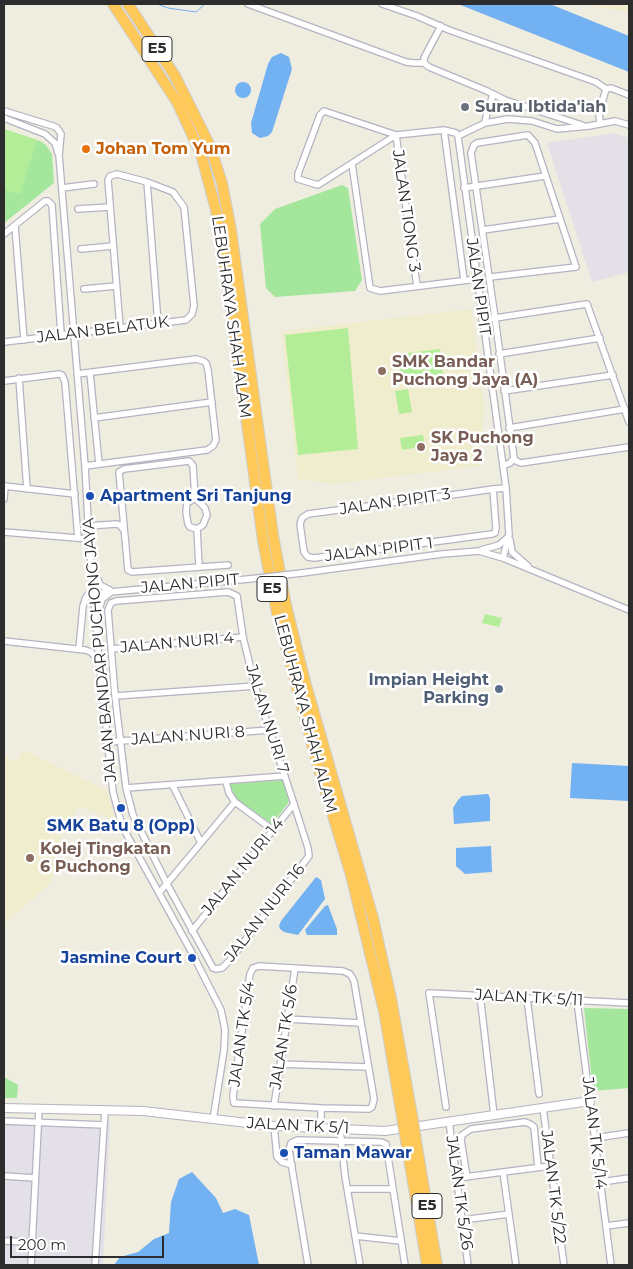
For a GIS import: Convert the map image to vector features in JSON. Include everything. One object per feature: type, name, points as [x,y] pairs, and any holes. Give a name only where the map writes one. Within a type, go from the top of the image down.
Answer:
[{"type":"highway","name":"LEBUHRAYA SHAH ALAM","points":[[113,4],[176,102],[202,154],[216,210],[263,541],[277,613],[317,763],[351,876],[407,1116]]},
{"type":"highway","name":"LEBUHRAYA SHAH ALAM","points":[[128,4],[178,83],[210,146],[222,182],[231,230],[273,535],[286,605],[304,678],[373,918],[391,998],[427,1265]]},
{"type":"highway","name":"LEBUHRAYA SHAH ALAM","points":[[412,1147],[437,1265]]},
{"type":"street","points":[[248,4],[406,62],[414,64],[424,62]]},
{"type":"street","points":[[382,4],[596,82],[606,90]]},
{"type":"street","points":[[440,26],[424,58],[424,62],[428,67],[493,95],[553,117],[588,126]]},
{"type":"street","points":[[606,90],[611,88],[629,95]]},
{"type":"street","points":[[600,123],[599,113],[606,90]]},
{"type":"street","points":[[486,123],[487,112],[493,95]]},
{"type":"street","name":"JALAN BANDAR PUCHONG JAYA","points":[[4,110],[57,128],[61,134],[59,155],[72,333],[85,466],[89,543],[99,661],[113,792],[122,826],[221,1010],[225,1030],[224,1050],[213,1120]]},
{"type":"street","points":[[396,135],[318,185],[298,179],[298,174],[320,115],[324,111],[396,135],[444,130],[456,133],[458,136],[486,123],[508,119],[532,121],[556,130],[615,121],[629,125]]},
{"type":"street","name":"JALAN BANDAR PUCHONG JAYA","points":[[4,118],[45,134],[55,143],[59,155]]},
{"type":"street","points":[[444,130],[464,280]]},
{"type":"street","name":"JALAN TIONG 3","points":[[396,135],[418,286]]},
{"type":"street","points":[[490,277],[576,267],[535,143],[528,135],[478,143],[474,145],[471,153],[515,460]]},
{"type":"street","name":"JALAN PIPIT","points":[[458,136],[506,488],[509,536],[503,558]]},
{"type":"street","points":[[352,164],[370,288],[380,291],[477,279]]},
{"type":"street","points":[[120,327],[108,180],[110,176],[116,174],[147,182],[158,323]]},
{"type":"street","points":[[464,188],[545,176]]},
{"type":"street","name":"JALAN BELATUK","points":[[4,342],[186,320],[192,314],[194,306],[184,207],[173,192],[147,182]]},
{"type":"street","points":[[62,188],[94,184]]},
{"type":"street","points":[[4,234],[45,201],[52,205],[61,334]]},
{"type":"street","points":[[78,209],[110,207]]},
{"type":"street","points":[[483,230],[560,219]]},
{"type":"street","points":[[15,226],[24,340]]},
{"type":"street","points":[[81,249],[112,246]]},
{"type":"street","points":[[84,290],[116,286]]},
{"type":"street","points":[[482,320],[587,304],[629,422]]},
{"type":"street","points":[[499,354],[600,338]]},
{"type":"street","points":[[77,374],[203,360],[207,366],[216,440],[210,448],[85,466]]},
{"type":"street","points":[[90,373],[99,464]]},
{"type":"street","points":[[4,381],[54,374],[62,375],[65,382],[78,538]]},
{"type":"street","points":[[504,391],[613,375]]},
{"type":"street","points":[[19,378],[28,489]]},
{"type":"street","points":[[94,418],[212,402]]},
{"type":"street","points":[[509,428],[625,409]]},
{"type":"street","points":[[515,460],[521,463],[629,447]]},
{"type":"street","points":[[503,466],[515,460]]},
{"type":"street","points":[[195,498],[187,503],[186,512],[188,524],[190,527],[197,529],[203,525],[207,515],[206,508],[195,498],[193,466],[188,462],[124,469],[119,472],[128,570],[132,572],[228,565]]},
{"type":"street","points":[[4,499],[5,486],[75,494]]},
{"type":"street","name":"JALAN PIPIT 3","points":[[302,536],[300,524],[302,518],[308,514],[506,488]]},
{"type":"street","name":"JALAN PIPIT 1","points":[[302,536],[304,552],[308,557],[314,558],[492,534],[496,531],[493,489]]},
{"type":"street","points":[[116,524],[122,515]]},
{"type":"street","points":[[88,526],[116,524],[120,525],[123,530]]},
{"type":"street","points":[[197,529],[199,567]]},
{"type":"street","points":[[4,532],[78,538],[89,543],[97,582],[106,589],[115,591]]},
{"type":"street","points":[[479,551],[499,545],[509,536]]},
{"type":"street","points":[[509,536],[512,552],[534,571]]},
{"type":"street","name":"JALAN PIPIT","points":[[94,593],[249,579],[479,551],[503,558],[629,610]]},
{"type":"street","points":[[97,623],[102,599],[115,591]]},
{"type":"street","name":"JALAN NURI 7","points":[[111,649],[108,610],[111,602],[228,592],[237,596],[254,686],[308,848]]},
{"type":"street","points":[[79,650],[84,601],[89,594],[94,593]]},
{"type":"street","name":"JALAN NURI 4","points":[[111,649],[244,637]]},
{"type":"street","points":[[4,641],[91,652],[99,661]]},
{"type":"street","points":[[111,649],[126,788],[133,816],[192,931]]},
{"type":"street","points":[[115,696],[254,686]]},
{"type":"street","name":"JALAN NURI 8","points":[[107,742],[270,730]]},
{"type":"street","points":[[126,788],[173,786],[285,776]]},
{"type":"street","points":[[226,782],[235,802],[273,830]]},
{"type":"street","points":[[173,786],[201,843]]},
{"type":"street","points":[[159,893],[235,802]]},
{"type":"street","name":"JALAN NURI 14","points":[[192,931],[294,804]]},
{"type":"street","name":"JALAN NURI 16","points":[[192,931],[213,968],[219,969],[230,960],[308,860],[308,848]]},
{"type":"street","name":"JALAN TK 5/4","points":[[274,1106],[238,1104],[234,1103],[233,1100],[250,974],[253,968],[260,966],[295,968]]},
{"type":"street","points":[[274,1106],[368,1109],[372,1107],[374,1099],[354,981],[350,974],[343,971],[295,968]]},
{"type":"street","name":"JALAN TK 5/6","points":[[274,1106],[295,968]]},
{"type":"street","name":"JALAN TK 5/11","points":[[446,1107],[428,993],[629,1004]]},
{"type":"street","points":[[480,996],[494,1115]]},
{"type":"street","points":[[527,998],[539,1094]]},
{"type":"street","name":"JALAN TK 5/14","points":[[577,1001],[611,1265]]},
{"type":"street","points":[[287,1019],[360,1023]]},
{"type":"street","points":[[280,1064],[368,1067]]},
{"type":"street","name":"JALAN TK 5/1","points":[[4,1108],[143,1111],[274,1126],[385,1131],[590,1101]]},
{"type":"street","points":[[321,1108],[321,1128]]},
{"type":"street","name":"JALAN TK 5/22","points":[[543,1108],[564,1265]]},
{"type":"street","points":[[31,1265],[39,1109]]},
{"type":"street","points":[[95,1265],[105,1110]]},
{"type":"street","points":[[4,1121],[104,1125]]},
{"type":"street","name":"JALAN TK 5/26","points":[[449,1121],[468,1265]]},
{"type":"street","points":[[467,1177],[461,1140],[462,1136],[471,1129],[525,1122],[530,1124],[534,1127],[538,1167]]},
{"type":"street","points":[[274,1126],[277,1157],[282,1162],[292,1165]]},
{"type":"street","points":[[340,1129],[360,1265]]},
{"type":"street","points":[[595,1138],[629,1133]]},
{"type":"street","points":[[308,1265],[289,1150],[291,1143],[297,1140],[384,1142],[386,1144],[405,1265]]},
{"type":"street","points":[[457,1178],[550,1166]]},
{"type":"street","points":[[503,1172],[516,1265]]},
{"type":"street","points":[[4,1176],[35,1178]]},
{"type":"street","points":[[601,1182],[629,1178]]},
{"type":"street","points":[[348,1189],[393,1189]]},
{"type":"street","points":[[462,1220],[509,1214]]},
{"type":"street","points":[[606,1226],[629,1223]]},
{"type":"street","points":[[355,1236],[401,1241]]},
{"type":"street","points":[[4,1241],[32,1242]]},
{"type":"shaded area","points":[[588,4],[629,4],[629,12],[608,9]]},
{"type":"shaded area","points":[[614,133],[629,138],[629,272],[592,282],[547,143]]},
{"type":"shaded area","name":"SMK Bandar Puchong Jaya (A)","points":[[471,309],[484,407],[480,466],[334,484],[298,479],[281,331]]},
{"type":"shaded area","name":"Kolej Tingkatan 6 Puchong","points":[[23,750],[107,790],[116,821],[79,806],[62,833],[51,883],[5,923],[4,759],[5,757],[17,762]]},
{"type":"shaded area","points":[[4,1117],[110,1122],[103,1265],[4,1265]]},
{"type":"green space","points":[[4,129],[40,141],[46,145],[52,154],[54,183],[4,223]]},
{"type":"green space","points":[[4,129],[37,140],[20,194],[4,190]]},
{"type":"green space","points":[[342,185],[348,188],[362,280],[355,291],[275,297],[266,288],[260,224],[275,209]]},
{"type":"green space","points":[[348,328],[358,449],[298,455],[285,335]]},
{"type":"green space","points":[[440,349],[443,374],[401,380],[398,354]]},
{"type":"green space","points":[[408,389],[412,412],[399,414],[395,391]]},
{"type":"green space","points":[[423,435],[425,446],[402,450],[400,438]]},
{"type":"green space","points":[[485,614],[502,618],[499,627],[482,623]]},
{"type":"green space","points":[[283,780],[289,802],[272,824],[235,798],[230,784]]},
{"type":"green space","points":[[584,1008],[629,1009],[629,1088],[593,1091]]},
{"type":"green space","points":[[4,1077],[18,1085],[17,1098],[4,1098]]},
{"type":"water","points":[[458,4],[550,4],[629,36],[629,72]]},
{"type":"water","points":[[281,53],[289,57],[292,69],[272,132],[268,136],[260,138],[252,133],[251,123],[268,64],[272,57]]},
{"type":"water","points":[[243,82],[249,84],[251,90],[249,96],[243,98],[237,96],[235,90],[237,84]]},
{"type":"water","points":[[572,763],[629,766],[629,801],[570,798]]},
{"type":"water","points":[[488,794],[490,798],[490,821],[454,824],[453,808],[462,796]]},
{"type":"water","points":[[491,846],[492,872],[465,874],[456,866],[456,848]]},
{"type":"water","points":[[316,877],[321,880],[325,899],[298,935],[284,932],[279,926],[281,921]]},
{"type":"water","points":[[328,905],[337,929],[337,935],[307,935],[305,930],[325,906]]},
{"type":"water","points":[[192,1172],[216,1198],[223,1213],[235,1209],[249,1215],[259,1265],[114,1265],[120,1257],[138,1252],[154,1239],[169,1233],[171,1202],[179,1179]]},
{"type":"waterway","points":[[157,4],[168,8],[196,12],[205,4]]},
{"type":"place","name":"Surau Ibtida'iah","points":[[465,107]]},
{"type":"place","name":"Johan Tom Yum","points":[[86,149]]},
{"type":"place","name":"SMK Bandar Puchong Jaya (A)","points":[[382,371]]},
{"type":"place","name":"SK Puchong Jaya 2","points":[[421,447]]},
{"type":"place","name":"Apartment Sri Tanjung","points":[[90,496]]},
{"type":"place","name":"Impian Height Parking","points":[[499,689]]},
{"type":"place","name":"SMK Batu 8 (Opp)","points":[[121,808]]},
{"type":"place","name":"Kolej Tingkatan 6 Puchong","points":[[30,858]]},
{"type":"place","name":"Jasmine Court","points":[[192,958]]},
{"type":"place","name":"Taman Mawar","points":[[284,1153]]}]
